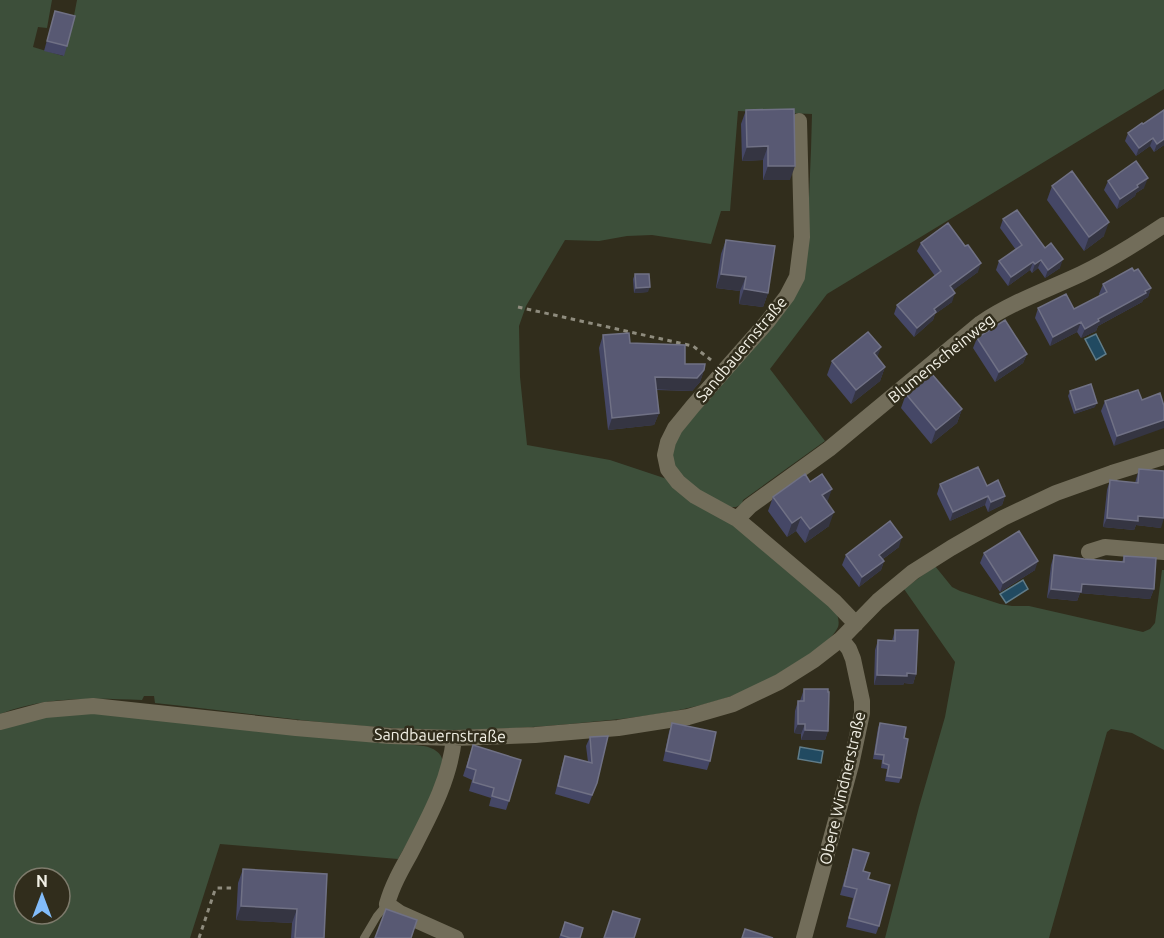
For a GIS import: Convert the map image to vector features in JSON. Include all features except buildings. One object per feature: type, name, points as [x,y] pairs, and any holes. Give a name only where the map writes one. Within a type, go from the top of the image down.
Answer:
[{"type":"street","name":"Sandbauernstraße","points":[[799,121],[802,237],[797,277],[787,296],[768,321],[675,428],[665,455],[668,469],[678,482],[695,496],[737,519],[834,601],[856,624]]},
{"type":"street","name":"Blumenscheinweg","points":[[737,519],[750,506],[829,449],[981,323],[996,313],[1121,253],[1164,225]]},
{"type":"street","name":"Sandbauernstraße","points":[[0,722],[45,710],[93,706],[296,728],[390,736],[454,738],[535,735],[618,728],[688,717],[733,704],[779,682],[814,660],[842,639],[878,601],[913,572],[1003,518],[1056,493],[1164,457]]},
{"type":"street","points":[[1089,552],[1104,547],[1164,552]]},
{"type":"street","name":"Obere Windnerstraße","points":[[804,938],[862,713],[862,701],[853,659],[842,639]]},
{"type":"street","points":[[454,738],[446,780],[390,890],[387,904],[400,913],[456,938]]},
{"type":"lane","points":[[364,938],[387,904]]},
{"type":"path","points":[[518,307],[693,346],[725,370]]},
{"type":"path","points":[[199,938],[215,890],[235,888]]},
{"type":"green space","points":[[0,0],[52,0],[47,28],[38,27],[33,47],[63,56],[77,0],[1164,0],[1164,89],[827,294],[770,369],[825,441],[736,507],[730,507],[701,492],[683,479],[671,460],[675,437],[785,308],[808,221],[812,114],[738,111],[730,211],[721,211],[711,244],[652,235],[627,236],[599,241],[565,240],[526,306],[519,326],[520,377],[527,445],[610,460],[670,480],[736,525],[835,609],[839,625],[831,637],[807,656],[762,683],[731,696],[672,712],[611,720],[499,729],[432,730],[345,725],[155,703],[154,696],[144,696],[142,700],[52,701],[0,714]]},
{"type":"green space","points":[[935,566],[952,587],[1000,604],[1029,606],[1143,632],[1155,623],[1162,570],[1164,570],[1164,750],[1132,733],[1111,729],[1107,732],[1049,938],[885,938],[945,717],[955,662],[904,589]]},
{"type":"green space","points":[[98,713],[424,746],[439,753],[443,763],[433,797],[398,859],[220,844],[190,938],[0,938],[0,730],[45,716]]},
{"type":"water","points":[[1096,334],[1106,354],[1096,360],[1085,339]]},
{"type":"water","points":[[1023,580],[1028,589],[1006,603],[1000,594]]},
{"type":"water","points":[[800,747],[823,751],[821,763],[798,759]]}]
